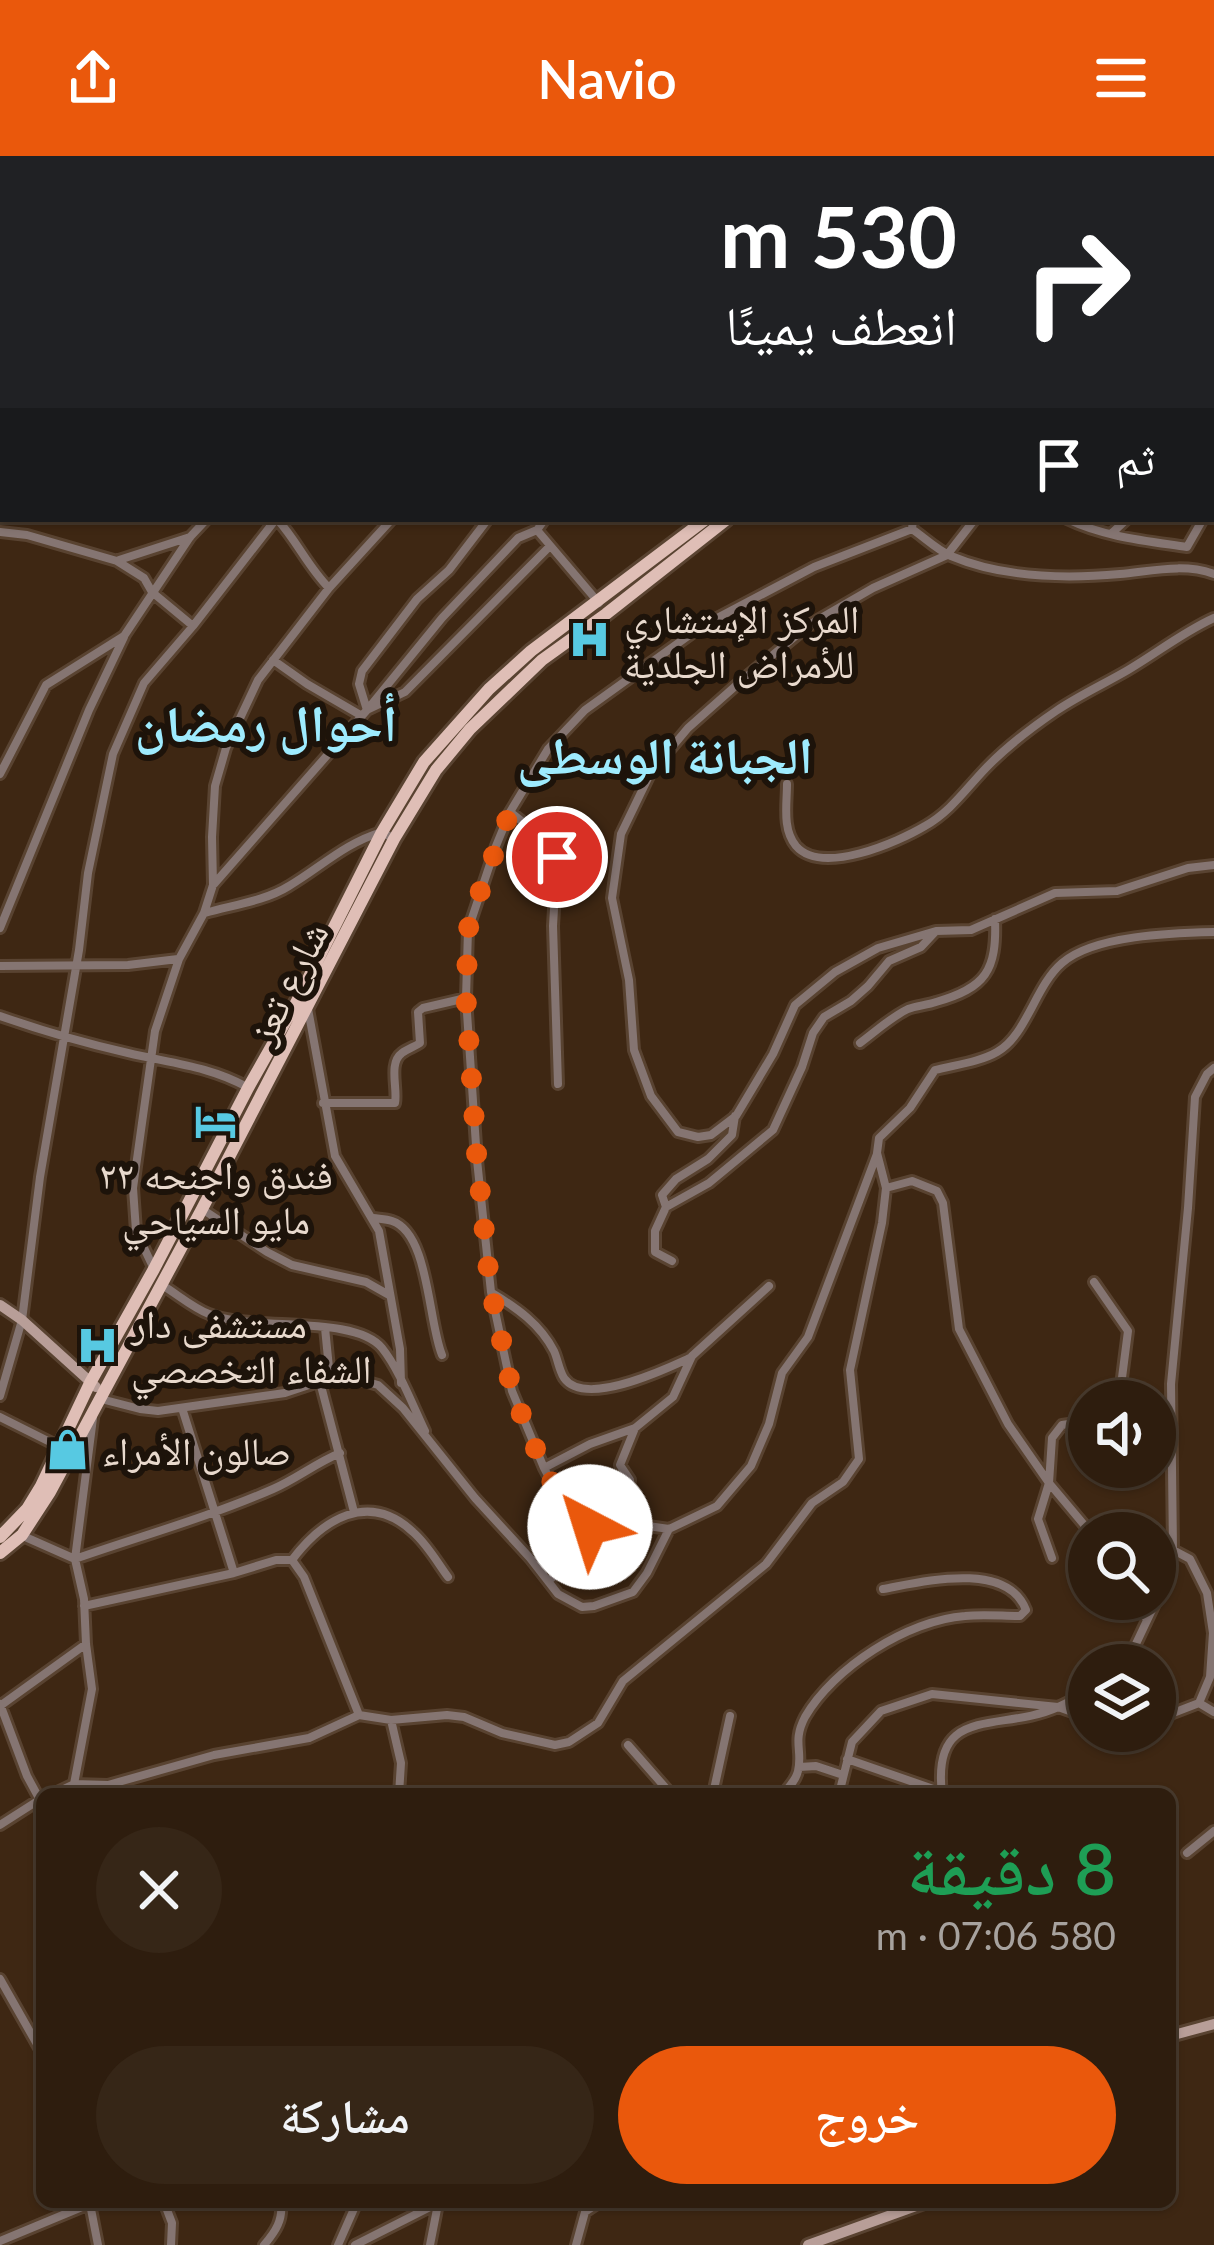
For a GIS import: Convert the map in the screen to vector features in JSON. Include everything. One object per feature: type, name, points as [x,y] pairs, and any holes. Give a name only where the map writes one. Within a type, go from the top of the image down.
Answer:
[{"type":"main road","name":"شارع تعز","points":[[8,1532],[50,1492],[94,1413],[202,1209],[424,762],[489,689],[531,651],[702,522]]},
{"type":"main road","name":"شارع تعز","points":[[388,836],[451,749],[500,698],[542,660],[723,522]]},
{"type":"main road","name":"شارع تعز","points":[[0,1552],[8,1532],[41,1486],[90,1383],[248,1088],[302,1006]]},
{"type":"main road","points":[[0,1305],[102,1396]]},
{"type":"main road","points":[[1176,2035],[1214,2024]]},
{"type":"main road","points":[[808,2245],[910,2208]]},
{"type":"street","points":[[0,928],[124,637],[204,522]]},
{"type":"street","points":[[0,1396],[22,1320],[88,873],[113,754],[144,683],[274,522]]},
{"type":"street","points":[[279,522],[329,588]]},
{"type":"street","points":[[154,1269],[136,1231],[133,1187],[155,1030],[179,958],[204,913],[213,885],[215,786],[226,748],[273,659],[389,522]]},
{"type":"street","points":[[364,712],[359,684],[362,671],[417,599],[449,570],[486,522]]},
{"type":"street","points":[[213,885],[457,602],[518,538],[543,522]]},
{"type":"street","points":[[736,1115],[711,1135],[687,1135],[678,1132],[651,1096],[634,1050],[628,980],[612,898],[621,834],[651,772],[688,728],[809,625],[873,587],[947,555],[973,522]]},
{"type":"street","points":[[1073,522],[1111,534],[1187,547],[1201,522]]},
{"type":"street","points":[[1111,534],[1124,522]]},
{"type":"street","points":[[548,1581],[574,1561],[588,1538],[589,1517],[576,1500],[548,1479],[512,1391],[491,1292],[466,998],[468,930],[481,887],[510,812],[548,749],[585,710],[702,626],[814,567],[912,524],[947,555],[991,569],[1096,576],[1188,566],[1214,574]]},
{"type":"street","points":[[537,530],[606,614]]},
{"type":"street","points":[[0,532],[117,561],[144,578],[152,592],[194,626]]},
{"type":"street","points":[[117,561],[190,537]]},
{"type":"street","points":[[364,712],[405,692],[550,546]]},
{"type":"street","points":[[788,784],[786,822],[796,847],[812,856],[848,858],[890,842],[926,826],[960,799],[983,770],[1057,710],[1214,618]]},
{"type":"street","points":[[0,774],[46,685],[124,637]]},
{"type":"street","points":[[273,659],[307,684],[364,712]]},
{"type":"street","points":[[510,812],[552,845],[557,857],[553,926],[558,1084]]},
{"type":"street","points":[[204,913],[286,889],[360,838],[388,836]]},
{"type":"street","points":[[666,1207],[662,1195],[676,1179],[708,1159],[732,1135],[736,1115],[796,1005],[835,972],[878,948],[937,931],[971,930],[1055,893],[1118,891],[1188,868],[1214,865]]},
{"type":"street","points":[[860,1042],[907,1010],[941,1001],[985,976],[997,948],[995,919]]},
{"type":"street","points":[[672,1261],[655,1252],[655,1231],[666,1207],[709,1183],[773,1130],[824,1016],[851,1001],[889,961],[921,946],[937,931]]},
{"type":"street","points":[[635,1428],[620,1465],[630,1480],[628,1503],[634,1525],[669,1529],[717,1506],[751,1466],[769,1424],[782,1372],[808,1337],[879,1138],[910,1108],[935,1070],[996,1053],[1009,1043],[1042,987],[1065,960],[1084,950],[1163,933],[1214,932]]},
{"type":"street","points":[[0,966],[128,965],[179,958]]},
{"type":"street","points":[[323,1103],[390,1106],[397,1098],[394,1064],[402,1052],[420,1042],[418,1012],[466,998]]},
{"type":"street","points":[[302,1006],[335,1156],[379,1231],[400,1349],[401,1383]]},
{"type":"street","points":[[0,1016],[64,1039],[225,1075],[248,1088]]},
{"type":"street","points":[[1171,1380],[1195,1097],[1214,1068]]},
{"type":"street","points":[[116,1788],[214,1755],[309,1738],[359,1715],[391,1720],[464,1717],[502,1733],[555,1745],[598,1723],[623,1681],[757,1572],[812,1503],[843,1482],[859,1459],[850,1370],[882,1223],[886,1188],[877,1153]]},
{"type":"street","points":[[886,1188],[912,1181],[937,1192],[943,1203],[959,1329],[1008,1424],[1073,1512]]},
{"type":"street","points":[[202,1209],[292,1265],[366,1282],[390,1295]]},
{"type":"street","points":[[371,1218],[395,1221],[418,1249],[442,1354]]},
{"type":"street","points":[[1094,1282],[1128,1331],[1122,1380]]},
{"type":"street","points":[[162,1285],[209,1314],[354,1333],[380,1345],[432,1444]]},
{"type":"street","points":[[491,1292],[535,1323],[571,1385],[600,1388],[642,1379],[692,1356],[769,1286]]},
{"type":"street","points":[[325,1328],[325,1380],[354,1512]]},
{"type":"street","points":[[544,1468],[635,1428],[673,1397],[692,1356]]},
{"type":"street","points":[[102,1396],[140,1409],[182,1408],[285,1393],[325,1380],[354,1378],[378,1384],[558,1594],[582,1607],[633,1592],[669,1529]]},
{"type":"street","points":[[182,1408],[234,1574]]},
{"type":"street","points":[[74,1784],[92,1689],[75,1559],[94,1413]]},
{"type":"street","points":[[0,1417],[60,1447]]},
{"type":"street","points":[[1052,1558],[1038,1519],[1049,1484],[1052,1438],[1068,1425]]},
{"type":"street","points":[[8,1532],[75,1559],[279,1487],[340,1453]]},
{"type":"street","points":[[292,1560],[306,1541],[354,1512],[389,1516],[405,1525],[448,1577]]},
{"type":"street","points":[[1176,1552],[1190,1559],[1207,1593],[1213,1633],[1210,1677],[1199,1703],[1176,1712]]},
{"type":"street","points":[[292,1560],[304,1577],[359,1715]]},
{"type":"street","points":[[84,1606],[292,1560]]},
{"type":"street","points":[[788,1788],[799,1767],[796,1742],[804,1720],[820,1695],[860,1658],[900,1634],[961,1616],[1020,1616],[1026,1610],[1003,1584],[979,1578],[883,1589]]},
{"type":"street","points":[[1136,1644],[1147,1620]]},
{"type":"street","points":[[36,1791],[0,1705],[86,1644]]},
{"type":"street","points":[[840,1788],[852,1742],[881,1712],[932,1694],[1068,1710]]},
{"type":"street","points":[[942,1788],[939,1773],[944,1751],[955,1734],[967,1727],[1039,1715],[1068,1701]]},
{"type":"street","points":[[1199,1703],[1214,1712]]},
{"type":"street","points":[[714,1788],[730,1716]]},
{"type":"street","points":[[391,1720],[401,1763],[399,1788]]},
{"type":"street","points":[[628,1745],[666,1788]]},
{"type":"street","points":[[847,1759],[929,1788]]},
{"type":"street","points":[[799,1767],[816,1766],[843,1775]]},
{"type":"street","points":[[66,1788],[74,1784],[98,1788]]},
{"type":"street","points":[[0,1825],[36,1803]]},
{"type":"street","points":[[1186,1852],[1214,1831]]},
{"type":"street","points":[[0,1979],[36,2042]]},
{"type":"street","points":[[0,2241],[80,2208]]},
{"type":"street","points":[[93,2208],[98,2245]]},
{"type":"street","points":[[166,2208],[172,2223],[171,2245]]},
{"type":"street","points":[[264,2245],[279,2226],[281,2208]]},
{"type":"street","points":[[338,2245],[354,2208]]},
{"type":"street","points":[[355,2245],[427,2208]]},
{"type":"street","points":[[430,2245],[438,2208]]},
{"type":"street","points":[[576,2245],[585,2212],[591,2208]]},
{"type":"place","name":"المركز الإستشاري للأمراض الجلدية","points":[[590,640]]},
{"type":"place","name":"فندق واجنحه ٢٢ مايو السياحي","points":[[216,1122]]},
{"type":"place","name":"مستشفى دار الشفاء التخصصي","points":[[97,1345]]},
{"type":"place","name":"صالون الأمراء","points":[[68,1450]]},
{"type":"district","name":"أحوال رمضان","points":[[266,722]]},
{"type":"district","name":"الجبانة الوسطى","points":[[665,754]]},
{"type":"route","points":[[557,857],[552,845],[510,812],[468,930],[466,998],[490,1285],[512,1391],[548,1479],[576,1500],[589,1517],[590,1527]]}]
